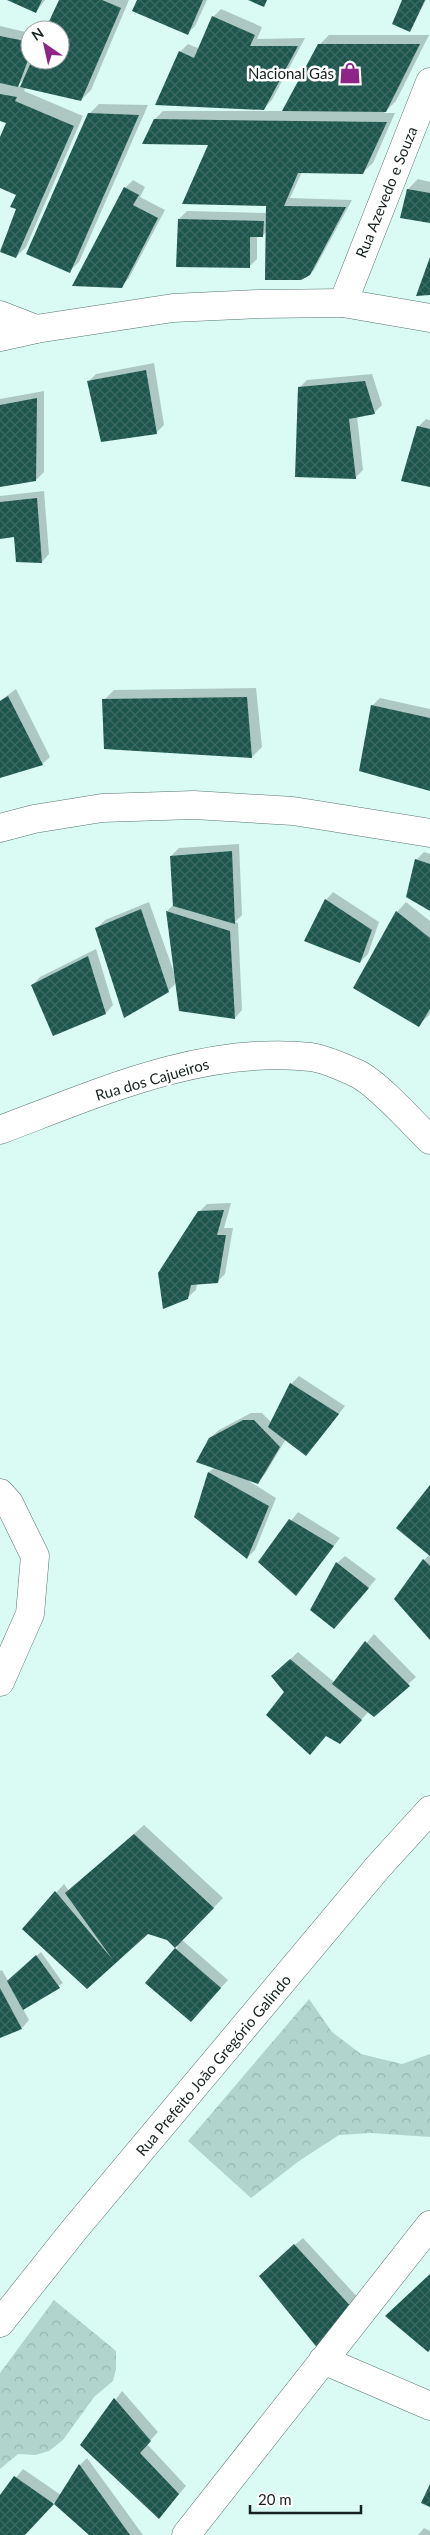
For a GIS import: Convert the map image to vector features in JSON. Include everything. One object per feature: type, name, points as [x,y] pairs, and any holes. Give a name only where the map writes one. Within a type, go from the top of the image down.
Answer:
[{"type":"street","name":"Rua Azevedo e Souza","points":[[342,303],[430,82]]},
{"type":"street","points":[[0,337],[36,329],[173,308],[259,304],[342,303],[430,318]]},
{"type":"street","points":[[0,315],[36,329]]},
{"type":"street","points":[[0,828],[34,819],[102,808],[194,805],[293,811],[430,833]]},
{"type":"street","name":"Rua dos Cajueiros","points":[[0,1130],[109,1089],[202,1062],[263,1056],[313,1057],[359,1074],[398,1108],[430,1140]]},
{"type":"street","points":[[0,1493],[9,1503],[35,1556],[30,1614],[0,1682]]},
{"type":"street","name":"Rua Prefeito João Gregório Galindo","points":[[0,2323],[74,2230],[365,1882],[430,1810]]},
{"type":"street","points":[[186,2535],[430,2225]]},
{"type":"street","points":[[323,2360],[430,2406]]},
{"type":"green space","points":[[309,1999],[332,2032],[361,2054],[402,2064],[430,2054],[430,2137],[371,2133],[339,2135],[299,2161],[251,2198],[188,2141]]},
{"type":"green space","points":[[54,2300],[116,2351],[116,2369],[113,2381],[94,2397],[63,2440],[49,2451],[35,2455],[18,2454],[0,2469],[0,2373]]},
{"type":"building","points":[[7,0],[42,0],[36,13]]},
{"type":"building","points":[[59,0],[102,0],[121,8],[81,101],[20,87],[28,70],[70,70],[70,20],[50,20]]},
{"type":"building","points":[[137,0],[203,0],[188,35],[132,11]]},
{"type":"building","points":[[248,0],[267,0],[264,7]]},
{"type":"building","points":[[402,0],[425,0],[410,32],[392,24]]},
{"type":"building","points":[[212,16],[255,35],[250,46],[298,46],[264,110],[155,105],[179,51],[194,58]]},
{"type":"building","points":[[0,36],[20,40],[20,70],[24,70],[18,87],[0,83]]},
{"type":"building","points":[[318,44],[420,44],[386,112],[282,111]]},
{"type":"building","points":[[0,94],[17,97],[15,101],[74,126],[16,258],[0,252],[16,209],[10,207],[16,195],[0,188],[0,137],[6,123],[0,121]]},
{"type":"building","points":[[88,113],[139,115],[70,273],[26,254]]},
{"type":"building","points":[[154,119],[387,122],[363,174],[298,173],[284,206],[346,207],[310,275],[301,280],[265,280],[266,206],[182,204],[208,145],[142,144]]},
{"type":"building","points":[[124,187],[139,195],[133,205],[158,218],[122,288],[72,286]]},
{"type":"building","points":[[407,189],[430,193],[430,223],[400,218]]},
{"type":"building","points":[[178,219],[264,221],[263,237],[250,237],[250,268],[176,267]]},
{"type":"building","points":[[430,257],[430,295],[416,296]]},
{"type":"building","points":[[146,370],[157,434],[101,442],[87,381]]},
{"type":"building","points":[[365,381],[375,414],[349,419],[356,479],[295,477],[298,387]]},
{"type":"building","points":[[37,398],[36,481],[0,487],[0,405]]},
{"type":"building","points":[[417,426],[430,429],[430,487],[401,481]]},
{"type":"building","points":[[37,498],[42,563],[16,562],[14,537],[0,539],[0,502]]},
{"type":"building","points":[[8,696],[43,765],[0,778],[0,701]]},
{"type":"building","points":[[247,697],[252,758],[104,749],[102,699]]},
{"type":"building","points":[[371,705],[430,718],[430,791],[359,771]]},
{"type":"building","points":[[232,851],[235,924],[173,906],[170,856]]},
{"type":"building","points":[[415,859],[430,864],[430,911],[406,897]]},
{"type":"building","points":[[325,899],[372,930],[360,963],[304,941]]},
{"type":"building","points":[[141,909],[169,992],[124,1018],[95,928]]},
{"type":"building","points":[[166,911],[230,931],[235,1019],[179,1011]]},
{"type":"building","points":[[396,911],[430,938],[430,1009],[419,1027],[353,988]]},
{"type":"building","points":[[88,956],[106,1014],[53,1036],[31,985]]},
{"type":"building","points":[[224,1210],[217,1235],[226,1235],[218,1283],[191,1285],[188,1299],[163,1309],[158,1273],[198,1211]]},
{"type":"building","points":[[290,1383],[339,1414],[306,1456],[268,1427]]},
{"type":"building","points":[[243,1420],[254,1420],[280,1447],[258,1484],[196,1462],[209,1438]]},
{"type":"building","points":[[208,1472],[269,1506],[247,1559],[194,1517]]},
{"type":"building","points":[[430,1485],[430,1556],[396,1528]]},
{"type":"building","points":[[289,1519],[334,1546],[296,1596],[258,1562]]},
{"type":"building","points":[[423,1559],[430,1566],[430,1640],[394,1599]]},
{"type":"building","points":[[336,1562],[369,1588],[334,1629],[310,1610]]},
{"type":"building","points":[[365,1641],[410,1686],[374,1717],[332,1684]]},
{"type":"building","points":[[290,1659],[362,1720],[340,1744],[326,1736],[310,1755],[266,1715],[284,1692],[271,1676]]},
{"type":"building","points":[[134,1834],[214,1908],[175,1948],[167,1940],[148,1934],[87,1989],[22,1929],[55,1891],[113,1960],[65,1893]]},
{"type":"building","points":[[175,1948],[221,1988],[191,2022],[145,1983]]},
{"type":"building","points":[[36,1955],[60,1988],[23,2010],[7,1981]]},
{"type":"building","points":[[0,1988],[22,2029],[0,2038]]},
{"type":"building","points":[[294,2244],[354,2310],[319,2350],[259,2276]]},
{"type":"building","points":[[430,2274],[430,2350],[428,2352],[385,2316]]},
{"type":"building","points":[[114,2398],[151,2441],[140,2453],[179,2494],[159,2519],[80,2445]]},
{"type":"building","points":[[79,2464],[130,2535],[89,2535],[54,2504]]},
{"type":"building","points":[[14,2476],[54,2504],[25,2535],[0,2535],[0,2495]]},
{"type":"building","points":[[430,2484],[430,2507],[421,2503]]},
{"type":"place","name":"Nacional Gás","points":[[350,73]]}]
